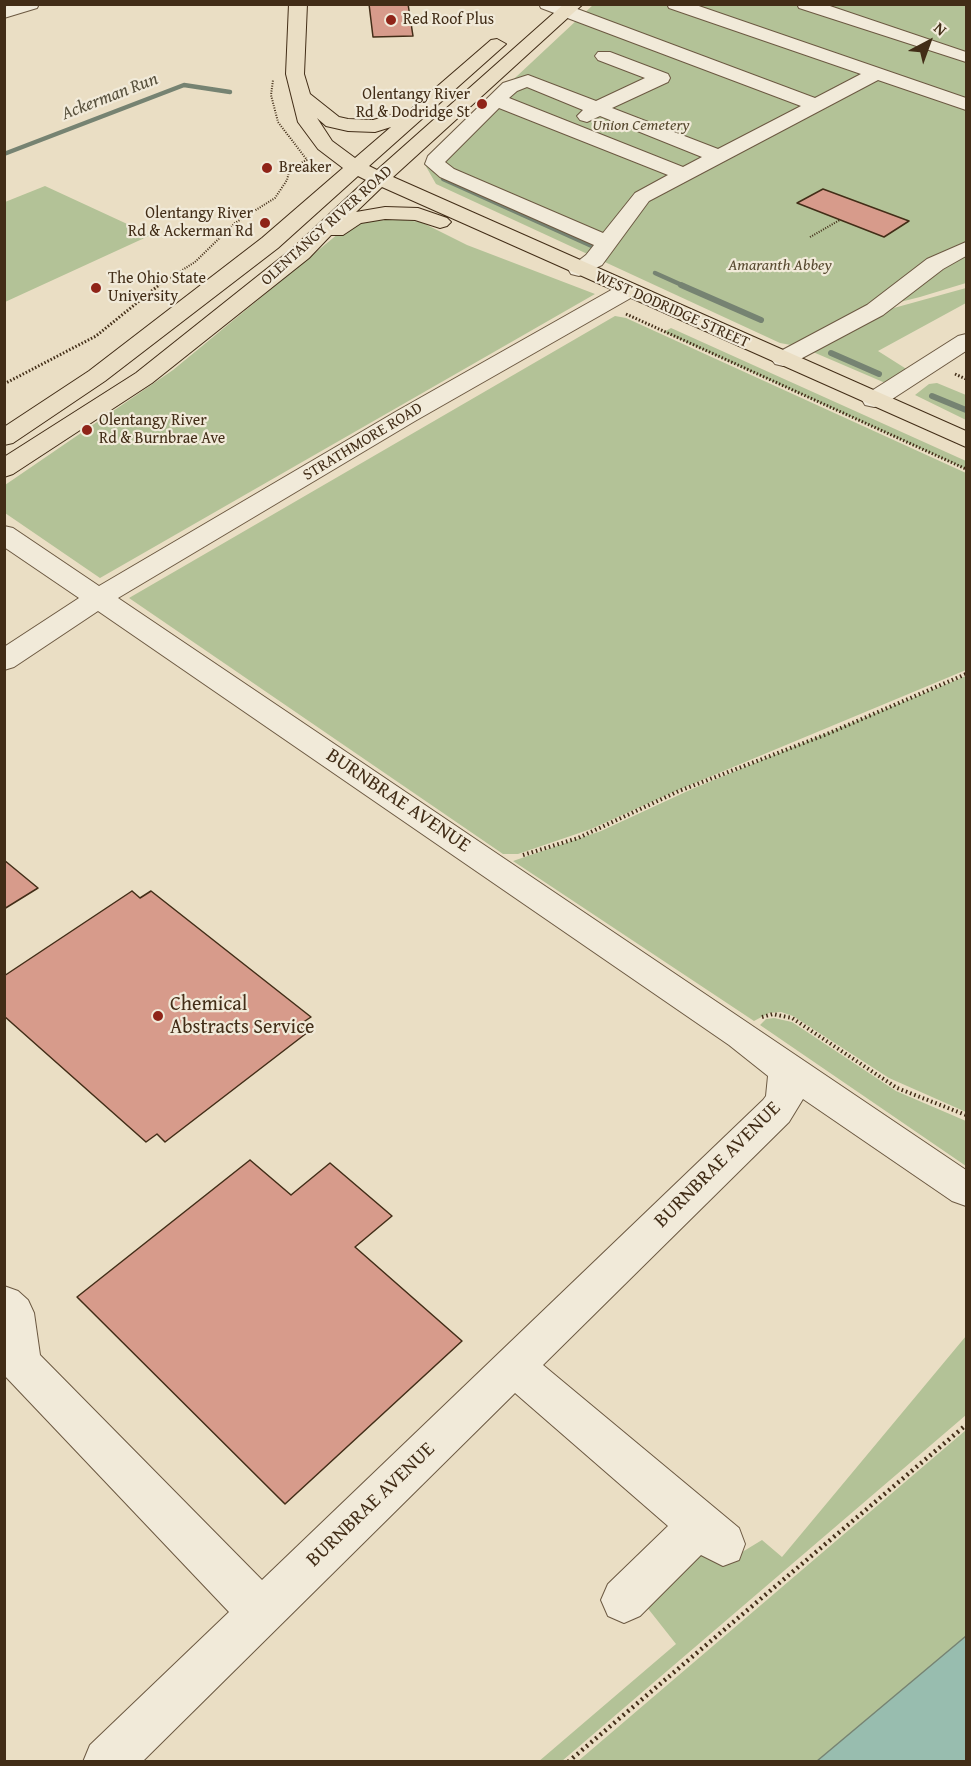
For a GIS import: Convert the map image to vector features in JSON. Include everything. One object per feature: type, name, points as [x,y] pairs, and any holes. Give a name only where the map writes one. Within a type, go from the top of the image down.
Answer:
[{"type":"main road","name":"WEST DODRIDGE STREET","points":[[298,4],[296,74],[299,94],[308,122],[325,146],[354,167],[579,269],[624,302],[783,359],[966,440]]},
{"type":"main road","name":"OLENTANGY RIVER ROAD","points":[[4,470],[144,378],[301,253],[378,179],[571,9]]},
{"type":"main road","name":"OLENTANGY RIVER ROAD","points":[[4,438],[97,376],[270,243],[507,35]]},
{"type":"main road","points":[[299,94],[333,122],[361,128],[389,124],[429,103]]},
{"type":"main road","points":[[417,145],[406,166],[415,182],[501,225],[526,245]]},
{"type":"main road","points":[[301,253],[346,223],[372,214],[418,214],[440,222],[480,224]]},
{"type":"street","points":[[4,13],[31,4]]},
{"type":"street","points":[[675,4],[966,104]]},
{"type":"street","points":[[541,7],[571,9],[688,58],[814,104]]},
{"type":"street","points":[[727,42],[800,10],[966,57]]},
{"type":"street","points":[[688,58],[709,50]]},
{"type":"street","points":[[574,130],[598,108],[661,78],[604,56]]},
{"type":"street","points":[[910,84],[966,57]]},
{"type":"street","points":[[579,269],[594,260],[642,197],[876,73]]},
{"type":"street","points":[[607,243],[447,173],[435,164],[438,156],[515,83],[528,81],[717,156]]},
{"type":"street","points":[[496,100],[682,174]]},
{"type":"street","points":[[783,359],[875,310],[935,264],[966,248]]},
{"type":"street","name":"STRATHMORE ROAD","points":[[4,661],[41,634],[100,597],[416,411],[624,302]]},
{"type":"street","points":[[874,399],[966,341]]},
{"type":"street","name":"BURNBRAE AVENUE","points":[[4,534],[742,1035],[780,1065],[786,1076],[787,1089],[784,1100],[776,1112],[107,1761]]},
{"type":"street","points":[[780,1065],[966,1190]]},
{"type":"street","points":[[4,1304],[14,1313],[20,1363],[261,1612]]},
{"type":"street","points":[[514,1366],[712,1535],[624,1600]]},
{"type":"path","points":[[4,384],[96,336],[149,291],[195,262],[235,223],[275,198],[290,168],[307,160]]},
{"type":"path","points":[[810,237],[840,220]]},
{"type":"path","points":[[624,302],[966,469]]},
{"type":"path","points":[[487,862],[520,856],[578,837],[679,791],[827,734],[966,674]]},
{"type":"path","points":[[742,1035],[764,1016],[781,1014],[792,1018],[897,1088],[966,1115]]},
{"type":"path","points":[[568,1761],[966,1425]]},
{"type":"green space","name":"Union Cemetery","points":[[593,5],[966,5],[966,242],[863,308],[791,345],[780,343],[436,184],[424,163]]},
{"type":"green space","points":[[45,186],[151,235],[5,302],[5,202]]},
{"type":"green space","points":[[372,218],[375,221],[395,219],[421,222],[467,245],[595,294],[100,578],[5,513],[5,485],[173,370],[344,229]]},
{"type":"green space","points":[[966,254],[966,283],[898,301]]},
{"type":"green space","points":[[966,288],[966,303],[878,351],[908,370],[891,383],[883,382],[806,349],[883,311]]},
{"type":"green space","points":[[615,316],[626,318],[966,473],[966,670],[678,790],[591,829],[518,854],[503,854],[129,598]]},
{"type":"green space","points":[[671,328],[966,461],[966,469],[664,332]]},
{"type":"green space","points":[[937,383],[966,395],[966,420],[915,395],[929,384]]},
{"type":"green space","points":[[966,676],[966,1112],[889,1078],[793,1016],[781,1012],[769,1013],[754,1021],[513,861],[601,831],[692,789]]},
{"type":"green space","points":[[774,1018],[792,1022],[896,1091],[966,1121],[966,1166],[760,1025],[766,1019]]},
{"type":"green space","points":[[966,1336],[966,1415],[562,1761],[538,1762],[676,1644],[646,1606],[698,1548],[729,1560],[762,1540],[782,1557]]},
{"type":"green space","points":[[966,1430],[966,1636],[817,1761],[577,1762]]},
{"type":"shaded area","points":[[966,1636],[966,1761],[817,1761]]},
{"type":"building","name":"Red Roof Plus","points":[[369,4],[408,4],[413,36],[373,37]]},
{"type":"building","name":"Amaranth Abbey","points":[[823,189],[909,221],[884,237],[797,203]]},
{"type":"building","points":[[4,860],[38,888],[4,909]]},
{"type":"building","name":"Chemical Abstracts Service","points":[[132,891],[140,898],[151,891],[311,1017],[299,1025],[308,1032],[165,1142],[157,1134],[146,1142],[4,1016],[4,976]]},
{"type":"building","points":[[250,1160],[291,1195],[330,1163],[392,1216],[355,1247],[462,1341],[285,1504],[77,1297]]},
{"type":"waterway","name":"Ackerman Run","points":[[4,154],[184,85],[230,92]]},
{"type":"waterway","name":"Ackerman Run","points":[[443,179],[594,247]]},
{"type":"waterway","name":"Ackerman Run","points":[[655,273],[684,286]]},
{"type":"waterway","name":"Ackerman Run","points":[[681,285],[761,320]]},
{"type":"waterway","name":"Ackerman Run","points":[[831,353],[879,374]]},
{"type":"waterway","name":"Ackerman Run","points":[[932,396],[966,410]]},
{"type":"place","name":"Red Roof Plus","points":[[391,20]]},
{"type":"place","name":"Olentangy River Rd & Dodridge St","points":[[482,104]]},
{"type":"place","name":"Breaker","points":[[267,168]]},
{"type":"place","name":"Olentangy River Rd & Ackerman Rd","points":[[265,223]]},
{"type":"place","name":"The Ohio State University","points":[[96,288]]},
{"type":"place","name":"Olentangy River Rd & Burnbrae Ave","points":[[87,430]]},
{"type":"place","name":"Chemical Abstracts Service","points":[[158,1016]]}]
